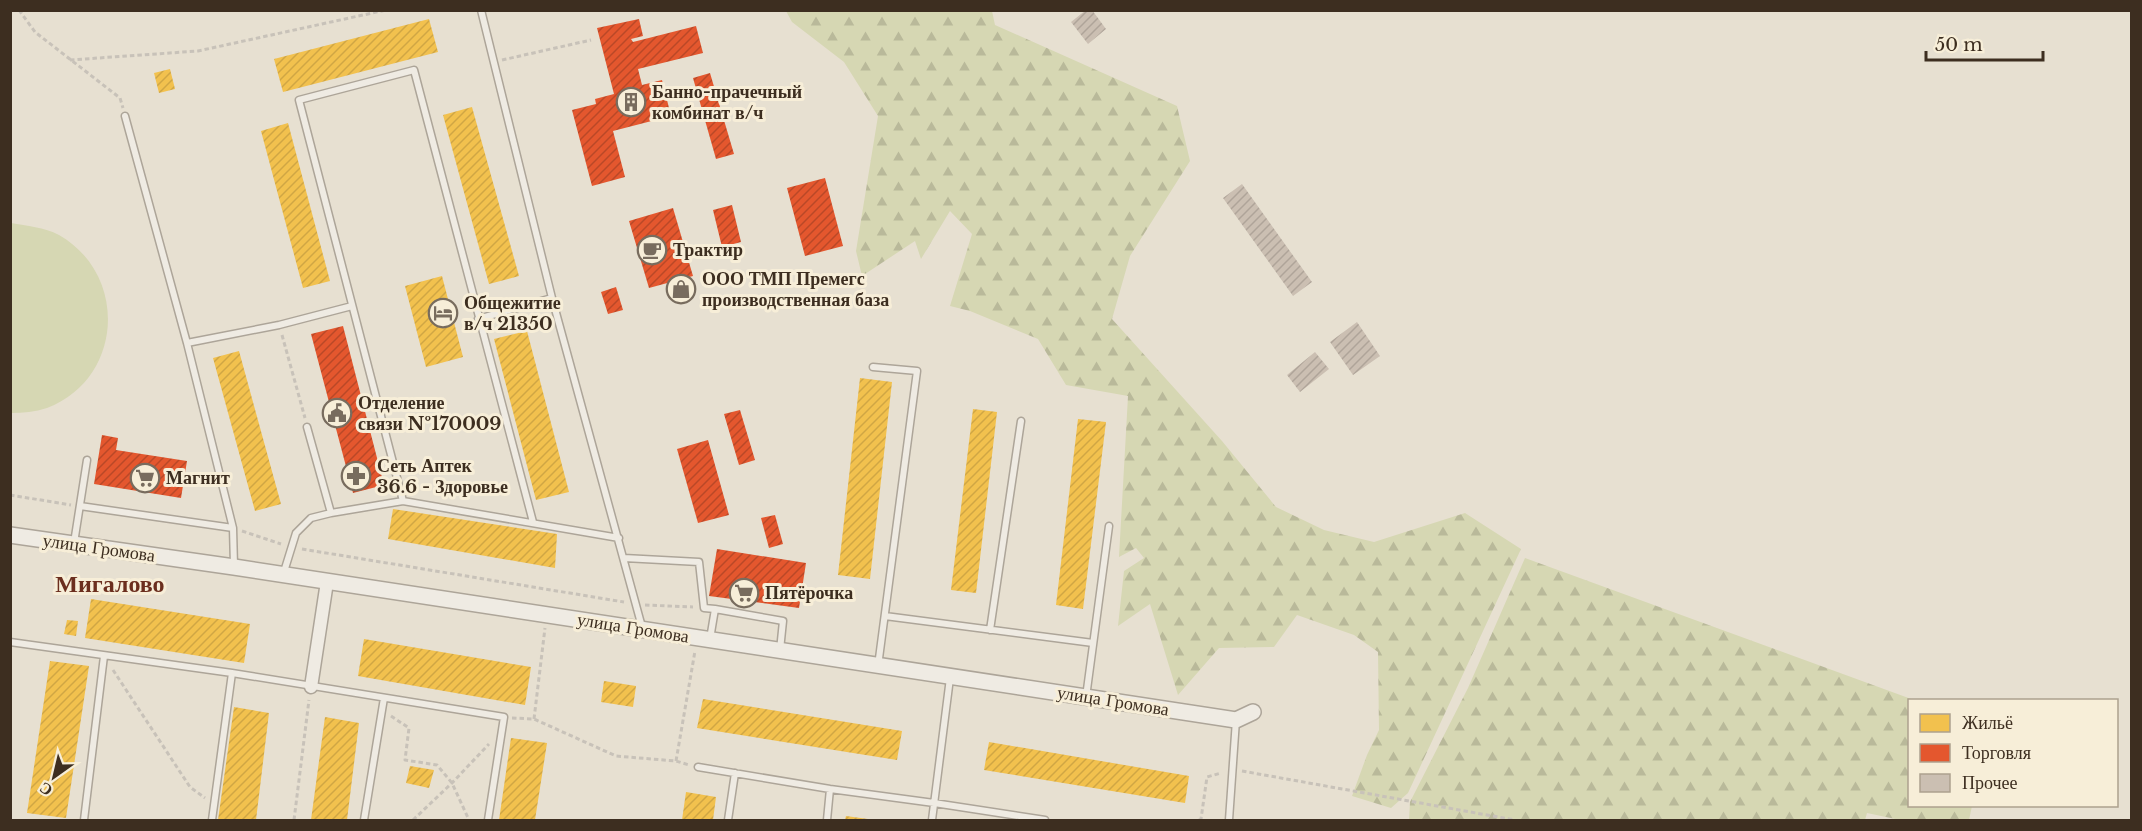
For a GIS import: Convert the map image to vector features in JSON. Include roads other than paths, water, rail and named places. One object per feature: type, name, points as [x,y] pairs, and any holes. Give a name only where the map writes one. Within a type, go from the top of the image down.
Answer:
[{"type":"street","name":"улица Громова","points":[[10,536],[234,567],[1236,720]]},
{"type":"street","points":[[311,687],[327,582]]},
{"type":"street","points":[[1236,720],[1253,712]]},
{"type":"lane","points":[[481,10],[552,298],[643,630]]},
{"type":"lane","points":[[403,501],[300,100],[414,70],[533,522]]},
{"type":"lane","points":[[125,116],[187,343],[233,528],[234,567]]},
{"type":"lane","points":[[478,319],[552,298]]},
{"type":"lane","points":[[187,343],[279,325],[352,306]]},
{"type":"lane","points":[[873,367],[917,371],[878,666]]},
{"type":"lane","points":[[990,630],[1021,421]]},
{"type":"lane","points":[[307,427],[331,513]]},
{"type":"lane","points":[[74,544],[87,460]]},
{"type":"lane","points":[[283,575],[296,533],[311,518],[403,501],[619,538]]},
{"type":"lane","points":[[80,506],[233,528]]},
{"type":"lane","points":[[1086,697],[1109,526]]},
{"type":"lane","points":[[624,558],[699,562],[704,608],[783,621],[780,651]]},
{"type":"lane","points":[[704,639],[715,609]]},
{"type":"lane","points":[[885,616],[1093,643]]},
{"type":"lane","points":[[10,642],[504,717],[488,820]]},
{"type":"lane","points":[[84,820],[104,656]]},
{"type":"lane","points":[[212,820],[232,674]]},
{"type":"lane","points":[[932,820],[950,676]]},
{"type":"lane","points":[[364,820],[384,698]]},
{"type":"lane","points":[[1229,820],[1236,720]]},
{"type":"lane","points":[[698,767],[830,789],[1045,820]]},
{"type":"lane","points":[[728,820],[735,773]]},
{"type":"lane","points":[[827,820],[830,789]]},
{"type":"place","name":"Банно-прачечный комбинат в/ч","points":[[631,102]]},
{"type":"place","name":"Трактир","points":[[652,250]]},
{"type":"place","name":"ООО ТМП Премегс производственная база","points":[[681,289]]},
{"type":"place","name":"Общежитие в/ч 21350","points":[[443,313]]},
{"type":"place","name":"Отделение связи №170009","points":[[337,413]]},
{"type":"place","name":"Сеть Аптек 36.6 - Здоровье","points":[[356,476]]},
{"type":"place","name":"Магнит","points":[[145,478]]},
{"type":"place","name":"Пятёрочка","points":[[744,593]]},
{"type":"district","name":"Мигалово","points":[[110,584]]}]
